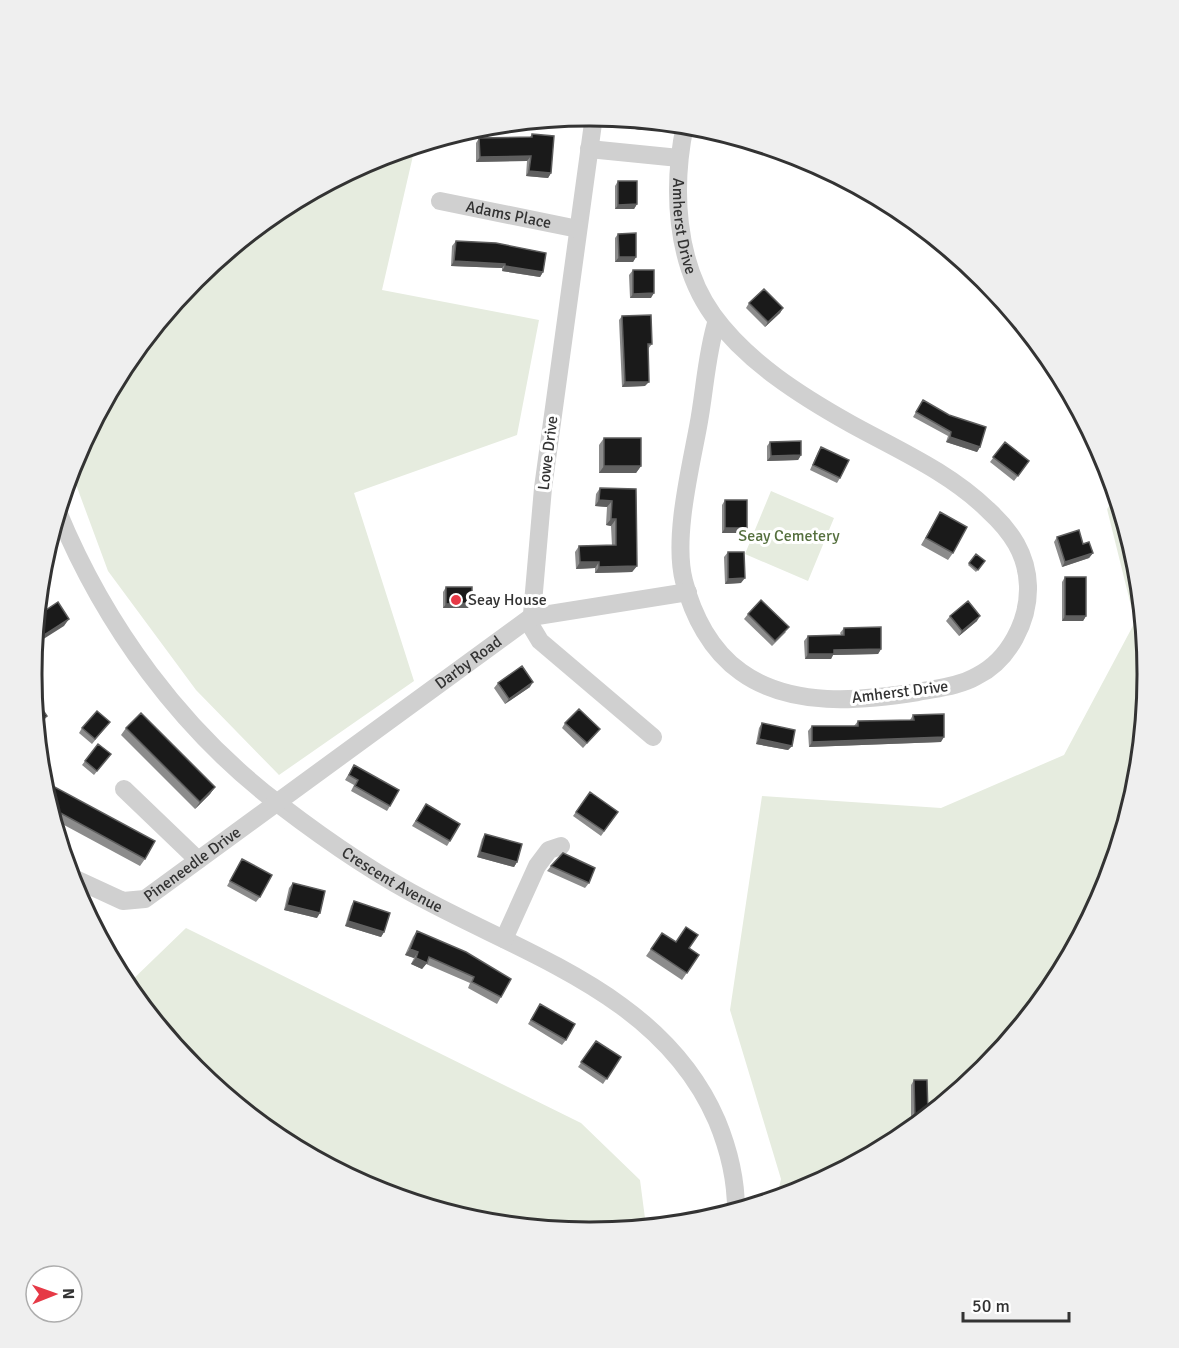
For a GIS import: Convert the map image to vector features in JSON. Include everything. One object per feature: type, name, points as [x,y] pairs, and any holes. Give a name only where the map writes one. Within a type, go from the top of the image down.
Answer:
[{"type":"street","name":"Lowe Drive","points":[[592,126],[543,488],[531,626],[540,641],[653,736]]},
{"type":"street","name":"Amherst Drive","points":[[683,135],[679,158],[679,208],[685,246],[700,293],[717,320],[738,343],[793,389],[912,456],[981,502],[1004,525],[1021,551],[1027,574],[1028,600],[1014,639],[996,663],[978,676],[958,684],[906,694],[834,699],[774,689],[739,671],[712,642],[688,592],[682,565],[685,491],[699,425],[710,342],[717,320]]},
{"type":"street","points":[[589,149],[679,158]]},
{"type":"street","name":"Adams Place","points":[[440,201],[578,229]]},
{"type":"street","name":"Crescent Avenue","points":[[63,524],[96,592],[152,676],[210,743],[277,803],[328,841],[385,877],[562,968],[603,992],[655,1033],[677,1055],[695,1080],[723,1136],[735,1181],[736,1201]]},
{"type":"street","name":"Darby Road","points":[[277,803],[531,617],[688,592]]},
{"type":"street","points":[[124,789],[198,860]]},
{"type":"street","name":"Pineneedle Drive","points":[[84,883],[123,901],[138,902],[277,803]]},
{"type":"street","points":[[504,939],[537,866],[549,850],[561,846]]},
{"type":"green space","points":[[413,156],[382,290],[539,320],[517,435],[354,493],[414,681],[279,775],[196,690],[108,571],[76,485],[98,432],[115,400],[155,341],[202,287],[229,262],[285,219],[347,183]]},
{"type":"green space","name":"Seay Cemetery","points":[[771,491],[834,518],[808,581],[745,554]]},
{"type":"green space","points":[[1110,505],[1118,532],[1133,616],[1107,509]]},
{"type":"green space","points":[[1134,623],[1136,710],[1126,781],[1108,850],[1081,916],[1064,948],[1024,1007],[1001,1035],[950,1086],[894,1129],[863,1148],[832,1165],[779,1187],[781,1179],[730,1010],[762,796],[941,808],[1064,755]]},
{"type":"green space","points":[[186,928],[581,1123],[640,1180],[645,1218],[590,1222],[518,1217],[483,1211],[414,1192],[347,1165],[285,1129],[229,1086],[178,1035],[134,978]]},
{"type":"building","points":[[532,134],[554,136],[551,173],[529,171],[531,156],[480,157],[479,138],[532,137]]},
{"type":"building","points":[[618,181],[637,181],[637,204],[618,205]]},
{"type":"building","points":[[636,233],[636,257],[619,257],[618,234]]},
{"type":"building","points":[[456,241],[496,243],[546,253],[543,272],[505,266],[505,264],[454,261]]},
{"type":"building","points":[[633,270],[654,270],[654,293],[633,294]]},
{"type":"building","points":[[764,289],[783,308],[768,322],[749,303]]},
{"type":"building","points":[[651,315],[652,344],[648,344],[649,382],[625,382],[622,316]]},
{"type":"building","points":[[923,400],[949,415],[986,427],[980,447],[950,437],[951,432],[916,412]]},
{"type":"building","points":[[604,438],[641,438],[641,466],[604,466]]},
{"type":"building","points":[[801,441],[801,455],[771,456],[770,442]]},
{"type":"building","points":[[1005,442],[1029,461],[1018,476],[993,457]]},
{"type":"building","points":[[821,447],[849,460],[840,478],[813,465]]},
{"type":"building","points":[[600,488],[636,489],[637,566],[599,567],[599,562],[580,562],[579,546],[616,545],[616,519],[611,519],[612,501],[599,500]]},
{"type":"building","points":[[725,500],[747,500],[747,528],[725,528]]},
{"type":"building","points":[[940,512],[967,527],[953,553],[926,538]]},
{"type":"building","points":[[1079,530],[1083,544],[1089,542],[1093,553],[1065,562],[1057,537]]},
{"type":"building","points":[[728,552],[744,552],[745,578],[728,579]]},
{"type":"building","points":[[976,554],[985,561],[978,570],[969,563]]},
{"type":"building","points":[[1065,577],[1086,577],[1086,616],[1065,616]]},
{"type":"building","points":[[446,587],[472,587],[472,603],[446,604]]},
{"type":"building","points":[[761,600],[789,627],[775,641],[748,614]]},
{"type":"building","points":[[968,601],[980,616],[962,631],[950,616]]},
{"type":"building","points":[[58,602],[69,619],[43,636],[46,610]]},
{"type":"building","points":[[881,627],[881,649],[834,650],[834,654],[808,654],[808,636],[844,635],[844,628]]},
{"type":"building","points":[[522,666],[533,682],[509,699],[498,683]]},
{"type":"building","points":[[579,709],[600,729],[587,743],[565,723]]},
{"type":"building","points":[[97,711],[110,722],[95,739],[82,728]]},
{"type":"building","points":[[141,713],[215,787],[200,802],[126,728]]},
{"type":"building","points":[[944,714],[944,737],[812,742],[812,726],[858,726],[858,721],[914,720],[913,715]]},
{"type":"building","points":[[762,723],[795,730],[792,746],[759,739]]},
{"type":"building","points":[[98,744],[111,754],[97,771],[85,761]]},
{"type":"building","points":[[354,765],[399,790],[390,806],[355,786],[358,780],[349,775]]},
{"type":"building","points":[[54,787],[155,841],[145,859],[60,813]]},
{"type":"building","points":[[590,792],[618,812],[604,831],[576,812]]},
{"type":"building","points":[[426,804],[460,824],[450,841],[416,821]]},
{"type":"building","points":[[485,834],[522,844],[517,862],[480,852]]},
{"type":"building","points":[[563,853],[595,868],[589,883],[551,866]]},
{"type":"building","points":[[242,859],[272,875],[260,897],[230,881]]},
{"type":"building","points":[[293,883],[325,891],[320,913],[287,905]]},
{"type":"building","points":[[354,901],[390,913],[384,932],[348,921]]},
{"type":"building","points":[[686,927],[698,935],[689,948],[699,955],[687,973],[651,949],[662,933],[676,942]]},
{"type":"building","points":[[417,931],[466,952],[511,979],[501,997],[472,982],[474,977],[429,957],[427,963],[416,958],[418,952],[410,949]]},
{"type":"building","points":[[540,1004],[575,1024],[566,1040],[531,1020]]},
{"type":"building","points":[[596,1041],[621,1057],[607,1079],[581,1062]]},
{"type":"building","points":[[914,1080],[927,1080],[928,1104],[915,1114]]},
{"type":"place","name":"Seay House","points":[[456,600]]}]
